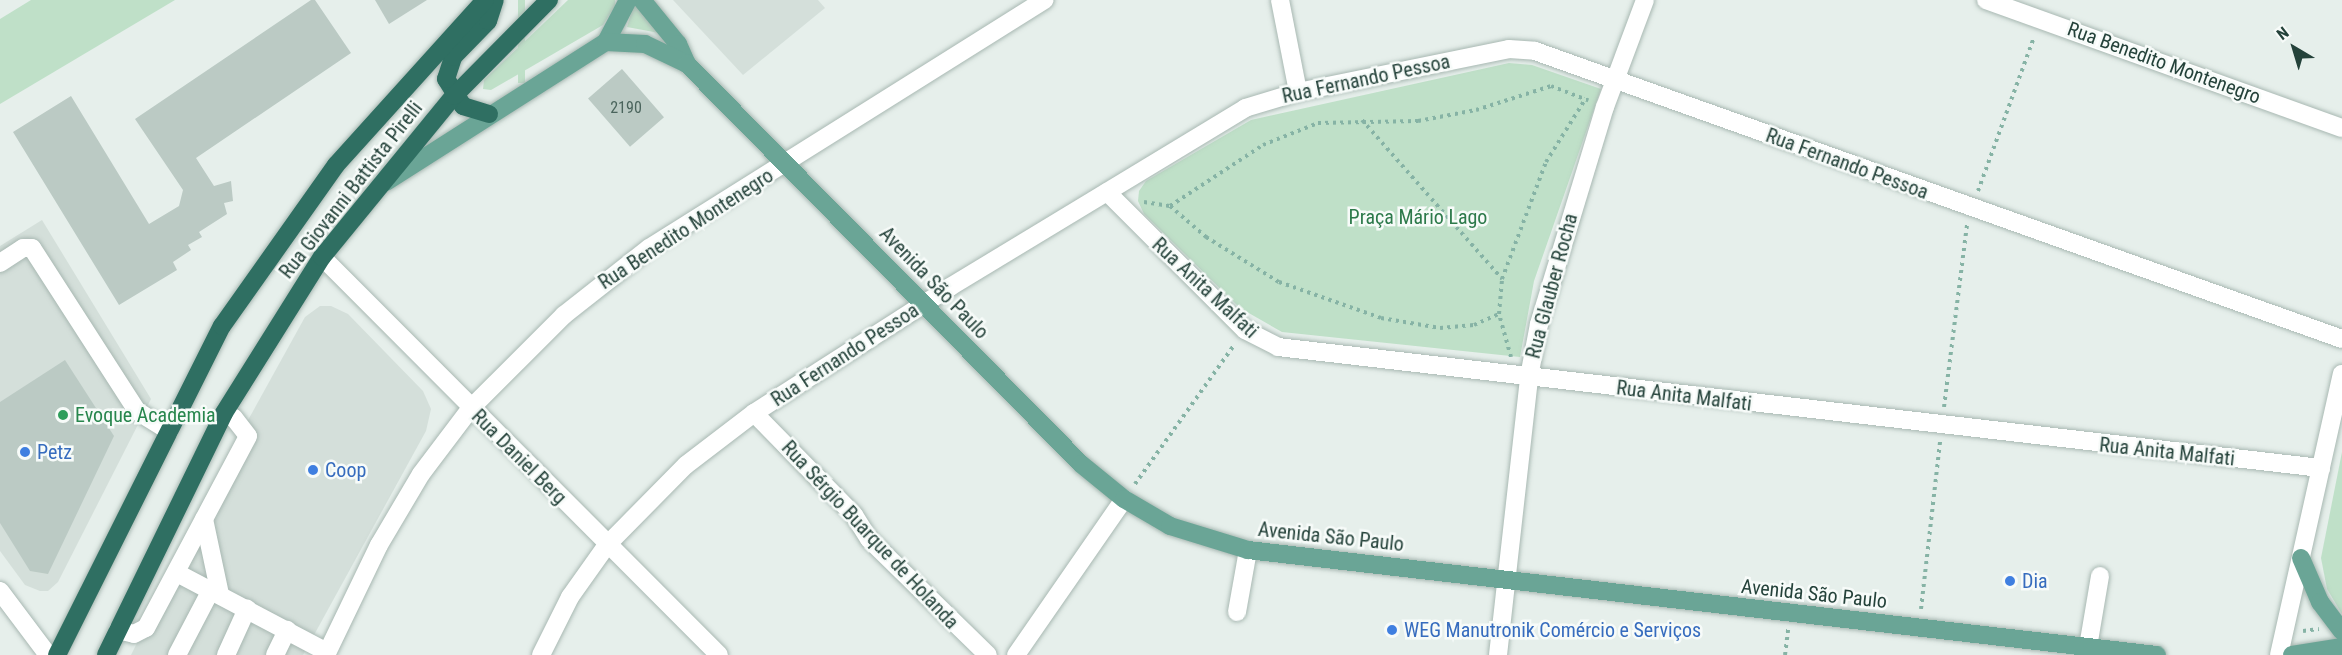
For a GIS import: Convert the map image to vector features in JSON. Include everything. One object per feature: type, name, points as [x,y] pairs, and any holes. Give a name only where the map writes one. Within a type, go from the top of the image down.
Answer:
[{"type":"highway","name":"Rua Giovanni Battista Pirelli","points":[[57,655],[222,326],[302,210],[373,120],[485,0]]},
{"type":"highway","points":[[489,114],[463,106],[454,96],[447,70],[453,57],[488,21],[495,0]]},
{"type":"highway","name":"Rua Giovanni Battista Pirelli","points":[[106,655],[224,413],[322,256],[373,191],[454,96],[549,0]]},
{"type":"main road","points":[[373,191],[489,114],[606,42],[628,0]]},
{"type":"main road","name":"Avenida São Paulo","points":[[642,0],[678,44],[687,64]]},
{"type":"main road","name":"Avenida São Paulo","points":[[606,42],[645,44],[687,64],[1081,464],[1124,499],[1170,526],[1248,550],[1506,579],[1790,615],[2157,655]]},
{"type":"main road","points":[[2301,558],[2320,602],[2339,629]]},
{"type":"main road","points":[[2292,655],[2342,647]]},
{"type":"street","name":"Rua Benedito Montenegro","points":[[326,653],[379,545],[421,474],[471,408],[528,349],[600,284],[649,248],[1045,0]]},
{"type":"street","points":[[1280,0],[1298,92]]},
{"type":"street","name":"Rua Glauber Rocha","points":[[1498,655],[1529,377],[1548,285],[1614,80],[1645,0]]},
{"type":"street","name":"Rua Benedito Montenegro","points":[[1986,0],[2342,128]]},
{"type":"street","name":"Rua Fernando Pessoa","points":[[541,655],[570,597],[607,545],[686,465],[754,413],[924,304],[1245,108],[1298,92],[1509,49],[1535,51],[1971,209],[2342,339]]},
{"type":"street","name":"Rua Anita Malfati","points":[[1107,192],[1245,330],[1278,347],[1942,427],[2321,468]]},
{"type":"street","points":[[0,263],[23,248],[32,248],[137,411],[169,431]]},
{"type":"street","name":"Rua Daniel Berg","points":[[322,256],[718,655]]},
{"type":"street","points":[[2279,655],[2342,374]]},
{"type":"street","points":[[118,630],[141,633],[177,573],[248,436],[234,418],[224,413]]},
{"type":"street","name":"Rua Sérgio Buarque de Holanda","points":[[754,413],[854,516],[868,539],[988,655]]},
{"type":"street","points":[[1016,655],[1103,533],[1124,499]]},
{"type":"street","points":[[177,655],[215,592],[204,519]]},
{"type":"street","points":[[1236,612],[1248,550]]},
{"type":"street","points":[[177,573],[247,609],[281,642],[308,655]]},
{"type":"street","points":[[2088,647],[2100,576]]},
{"type":"street","points":[[0,591],[48,655]]},
{"type":"street","points":[[226,655],[247,609]]},
{"type":"street","points":[[281,642],[326,653]]},
{"type":"path","points":[[1918,628],[1964,237],[1971,209],[2041,19]]},
{"type":"path","points":[[1500,373],[1511,358],[1499,314],[1502,279],[1546,162],[1586,99],[1591,85],[1590,71]]},
{"type":"path","points":[[1170,206],[1236,160],[1291,131],[1318,123],[1362,120],[1418,121],[1476,110],[1551,86],[1605,107]]},
{"type":"path","points":[[1362,120],[1502,279]]},
{"type":"path","points":[[1124,210],[1138,201],[1170,206],[1206,237],[1279,282],[1381,318],[1440,328],[1474,325],[1499,314]]},
{"type":"path","points":[[1124,499],[1245,330]]},
{"type":"path","points":[[1785,655],[1790,615]]},
{"type":"path","points":[[2284,633],[2339,629]]},
{"type":"shaded area","points":[[673,0],[818,0],[825,8],[743,75]]},
{"type":"shaded area","points":[[42,220],[151,399],[58,582],[48,591],[40,591],[25,585],[0,551],[0,246]]},
{"type":"shaded area","name":"Coop","points":[[320,306],[331,306],[348,314],[423,391],[431,409],[426,431],[303,655],[131,655],[247,422],[305,317]]},
{"type":"green space","points":[[31,0],[175,0],[0,104],[0,19]]},
{"type":"green space","points":[[518,0],[525,0],[525,83],[518,83]]},
{"type":"green space","points":[[568,0],[615,0],[615,6],[603,25],[491,90],[483,89],[484,80]]},
{"type":"green space","points":[[633,7],[637,7],[659,33],[627,27]]},
{"type":"green space","name":"Praça Mário Lago","points":[[1509,63],[1532,65],[1601,89],[1534,281],[1520,357],[1282,332],[1240,308],[1144,214],[1138,201],[1139,191],[1146,181],[1251,120]]},
{"type":"green space","points":[[2342,452],[2342,614],[2327,589],[2321,558]]},
{"type":"building","points":[[311,0],[315,0],[351,53],[196,158],[214,186],[231,181],[233,201],[224,203],[227,214],[199,232],[202,237],[188,245],[191,250],[173,262],[177,270],[119,305],[13,132],[71,96],[149,224],[179,206],[183,190],[135,119]]},
{"type":"building","points":[[375,0],[427,0],[389,24]]},
{"type":"building","points":[[622,69],[664,117],[630,147],[588,99]]},
{"type":"building","points":[[65,360],[114,436],[48,574],[30,571],[0,523],[0,402]]},
{"type":"place","name":"Evoque Academia","points":[[63,415]]},
{"type":"place","name":"Petz","points":[[25,452]]},
{"type":"place","name":"Coop","points":[[313,470]]},
{"type":"place","name":"Dia","points":[[2010,581]]},
{"type":"place","name":"WEG Manutronik Comércio e Serviços","points":[[1392,630]]}]
